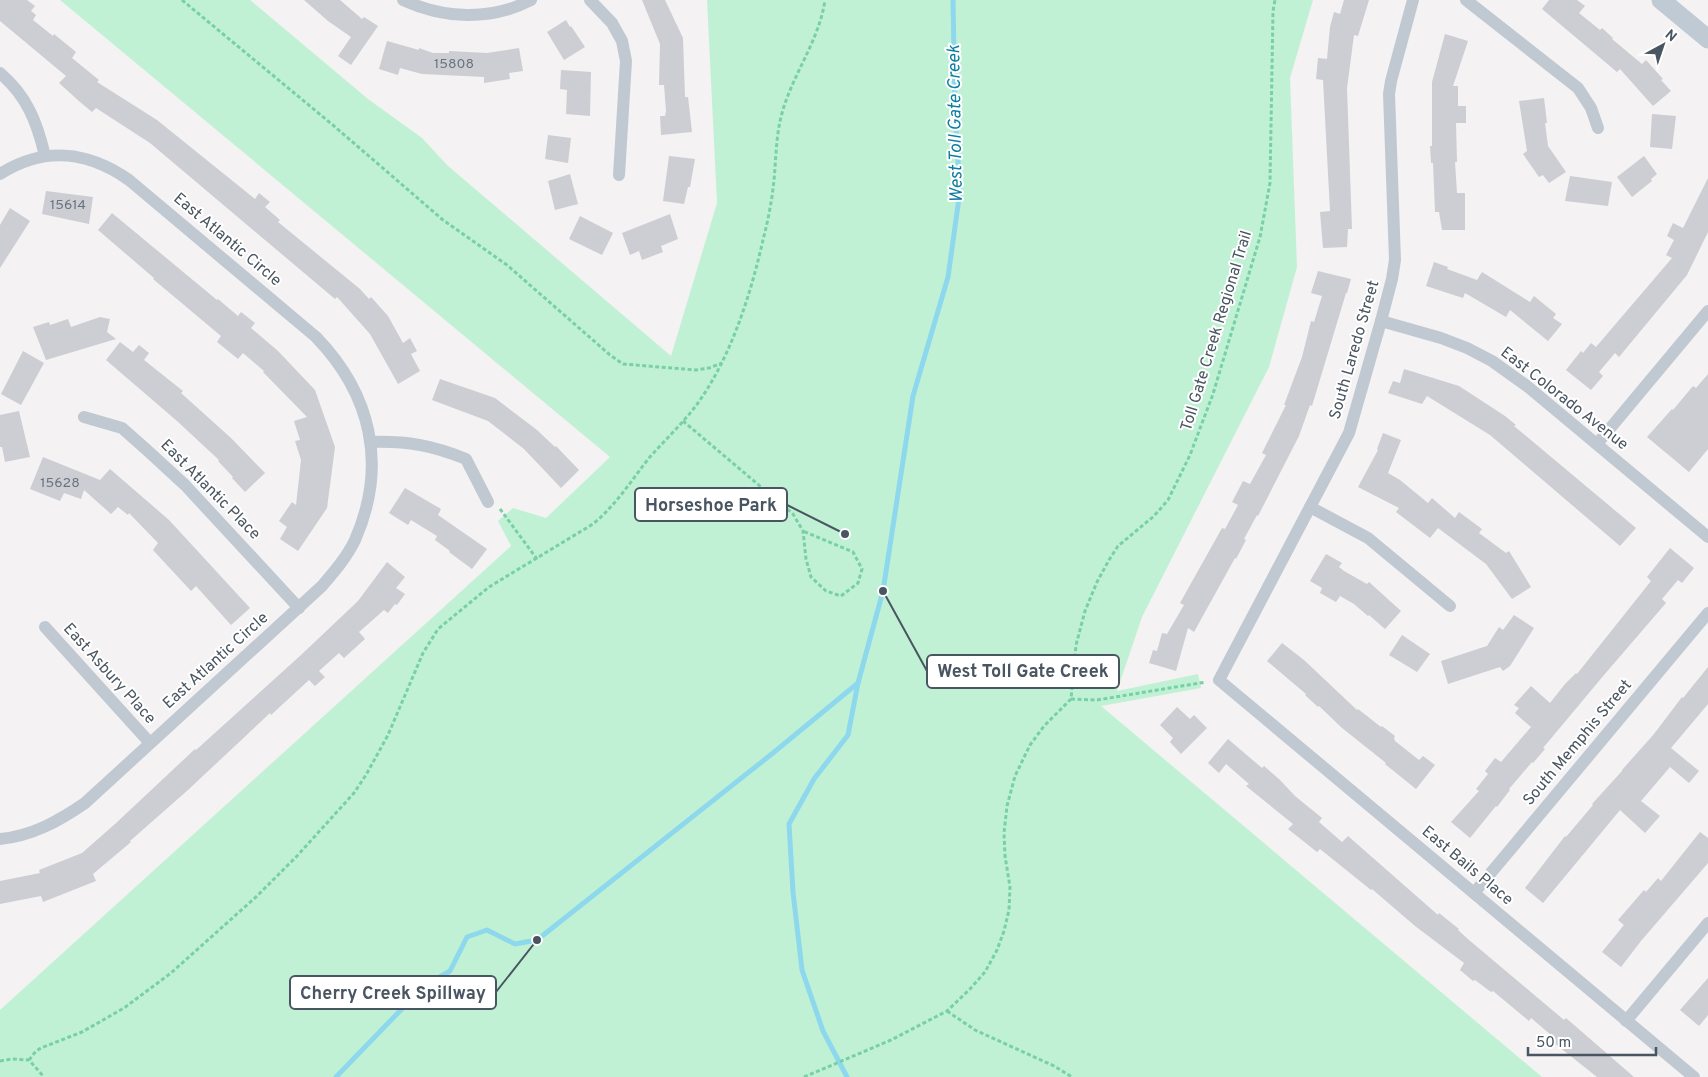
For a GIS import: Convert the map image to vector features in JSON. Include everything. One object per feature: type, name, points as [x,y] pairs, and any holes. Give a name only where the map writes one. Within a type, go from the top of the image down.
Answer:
[{"type":"street","points":[[403,0],[421,8],[458,15],[480,15],[502,11],[531,0]]},
{"type":"street","points":[[590,0],[612,23],[622,42],[626,61],[619,175]]},
{"type":"street","name":"South Laredo Street","points":[[1219,680],[1349,433],[1381,321],[1392,280],[1394,260],[1389,94],[1413,0]]},
{"type":"street","points":[[1466,0],[1578,88],[1591,108],[1598,128]]},
{"type":"street","points":[[1661,0],[1708,39]]},
{"type":"street","points":[[0,72],[16,88],[31,112],[39,129],[45,156]]},
{"type":"street","name":"East Atlantic Circle","points":[[0,174],[10,167],[27,160],[61,155],[97,162],[129,180],[316,336],[331,352],[358,395],[371,442],[372,464],[365,513],[354,541],[340,565],[322,586],[85,803],[67,816],[48,826],[28,834],[0,839]]},
{"type":"street","points":[[1596,444],[1708,311]]},
{"type":"street","name":"East Colorado Avenue","points":[[1381,321],[1441,338],[1467,348],[1492,362],[1527,386],[1708,537]]},
{"type":"street","name":"East Atlantic Place","points":[[84,417],[122,428],[148,451],[203,503],[299,608]]},
{"type":"street","points":[[371,442],[397,441],[414,443],[441,449],[466,459],[488,502]]},
{"type":"street","points":[[1310,507],[1368,538],[1450,606]]},
{"type":"street","name":"South Memphis Street","points":[[1474,893],[1708,613]]},
{"type":"street","name":"East Asbury Place","points":[[45,627],[150,743]]},
{"type":"street","name":"East Bails Place","points":[[1219,680],[1693,1077]]},
{"type":"street","points":[[1626,1021],[1708,923]]},
{"type":"path","points":[[182,0],[334,126],[443,220],[507,265],[610,355],[623,364],[696,370],[709,368],[723,362]]},
{"type":"path","points":[[29,1060],[41,1048],[82,1032],[124,1008],[170,972],[257,896],[297,856],[354,793],[388,735],[423,653],[438,629],[489,587],[593,524],[605,514],[619,499],[649,458],[695,407],[723,362],[755,274],[764,239],[774,183],[778,130],[782,114],[790,91],[818,29],[825,0]]},
{"type":"path","name":"Toll Gate Creek Regional Trail","points":[[1071,699],[1076,646],[1088,604],[1108,560],[1118,546],[1154,516],[1168,500],[1190,455],[1213,394],[1260,237],[1270,183],[1273,11],[1275,0]]},
{"type":"path","points":[[683,421],[793,514],[803,531],[806,559],[811,577],[826,591],[842,596],[858,583],[862,569],[853,552],[803,531]]},
{"type":"path","points":[[488,502],[502,510],[537,559]]},
{"type":"path","points":[[804,1077],[891,1040],[947,1010],[985,972],[997,950],[1009,910],[1010,887],[1004,856],[1004,832],[1007,806],[1015,776],[1030,745],[1044,726],[1071,699],[1097,700],[1219,680]]},
{"type":"path","points":[[947,1010],[975,1030],[1054,1066],[1072,1077]]},
{"type":"path","points":[[0,1061],[12,1059],[29,1060],[44,1077]]},
{"type":"green space","points":[[60,0],[250,0],[368,99],[422,138],[447,165],[671,356],[717,203],[707,0],[1313,0],[1290,78],[1297,267],[1269,367],[1142,617],[1117,691],[1198,674],[1201,688],[1101,706],[1542,1077],[0,1077],[0,1010],[511,546],[498,521],[513,508],[546,518],[610,457]]},
{"type":"building","points":[[0,0],[27,0],[35,6],[31,11],[36,15],[33,20],[76,52],[72,58],[99,80],[97,82],[157,120],[255,199],[259,193],[270,202],[265,207],[280,220],[278,222],[360,289],[369,299],[371,297],[388,316],[403,343],[410,338],[417,351],[411,354],[420,371],[398,384],[370,334],[337,297],[335,299],[150,143],[96,108],[92,112],[80,102],[59,83],[66,76],[0,21]]},
{"type":"building","points":[[304,0],[340,0],[362,19],[364,17],[378,26],[351,65],[338,56],[351,37],[328,21]]},
{"type":"building","points":[[642,0],[665,0],[683,38],[685,97],[688,97],[692,132],[661,135],[660,116],[665,116],[666,111],[664,85],[659,85],[660,44]]},
{"type":"building","points":[[1344,0],[1369,0],[1358,36],[1354,35],[1347,88],[1352,229],[1348,229],[1347,247],[1323,248],[1320,212],[1330,211],[1323,80],[1316,79],[1318,58],[1327,59],[1330,27],[1334,12],[1340,14]]},
{"type":"building","points":[[1549,0],[1577,0],[1585,6],[1579,13],[1600,30],[1602,28],[1642,64],[1646,60],[1671,91],[1653,106],[1620,69],[1617,72],[1542,9]]},
{"type":"building","points":[[566,20],[585,47],[564,60],[547,32]]},
{"type":"building","points":[[1445,34],[1468,41],[1453,86],[1458,86],[1458,106],[1466,106],[1466,123],[1456,123],[1457,162],[1455,162],[1457,193],[1465,193],[1465,230],[1442,230],[1439,212],[1435,212],[1433,163],[1431,163],[1430,146],[1432,146],[1432,82]]},
{"type":"building","points":[[387,41],[433,53],[449,53],[449,51],[487,53],[519,48],[523,71],[509,73],[510,79],[484,83],[484,77],[422,74],[400,68],[398,75],[379,69]]},
{"type":"building","points":[[561,70],[591,72],[590,116],[566,114],[567,90],[560,89]]},
{"type":"building","points":[[1544,98],[1548,146],[1566,172],[1549,183],[1543,175],[1539,177],[1523,154],[1527,151],[1519,101]]},
{"type":"building","points":[[1652,114],[1676,116],[1672,149],[1650,147]]},
{"type":"building","points":[[548,135],[571,138],[568,163],[545,159]]},
{"type":"building","points":[[669,156],[695,159],[690,187],[688,187],[684,204],[663,201]]},
{"type":"building","points":[[1644,156],[1657,174],[1651,179],[1652,181],[1632,197],[1617,177]]},
{"type":"building","points":[[570,174],[578,204],[555,210],[548,181]]},
{"type":"building","points":[[1570,176],[1612,182],[1608,206],[1565,201]]},
{"type":"building","points":[[1708,178],[1708,232],[1687,275],[1619,357],[1615,353],[1599,372],[1603,376],[1591,390],[1566,370],[1581,351],[1583,353],[1591,343],[1596,347],[1672,258],[1666,255],[1674,240],[1667,236],[1673,223],[1683,228]]},
{"type":"building","points":[[46,191],[93,197],[89,224],[42,214]]},
{"type":"building","points":[[10,208],[30,221],[0,268],[0,225]]},
{"type":"building","points":[[112,213],[217,300],[238,316],[241,312],[255,323],[251,328],[278,351],[315,390],[335,447],[327,508],[298,551],[280,539],[287,527],[279,521],[292,502],[296,505],[301,460],[295,441],[300,440],[294,421],[307,417],[264,371],[243,353],[238,359],[217,342],[221,336],[98,230]]},
{"type":"building","points":[[670,214],[678,239],[661,246],[663,252],[642,260],[639,251],[630,255],[622,233]]},
{"type":"building","points":[[580,216],[613,233],[602,255],[569,239]]},
{"type":"building","points":[[1434,262],[1477,280],[1482,272],[1530,302],[1534,296],[1556,314],[1553,318],[1562,324],[1548,341],[1510,310],[1506,317],[1465,293],[1463,298],[1426,286]]},
{"type":"building","points":[[1318,271],[1351,279],[1312,406],[1310,405],[1299,436],[1258,516],[1244,539],[1246,540],[1236,559],[1194,632],[1188,628],[1176,671],[1149,663],[1153,650],[1157,651],[1162,633],[1167,634],[1184,605],[1180,603],[1222,528],[1225,529],[1238,505],[1232,502],[1243,481],[1250,484],[1266,455],[1262,453],[1286,405],[1284,405],[1302,357],[1311,321],[1314,322],[1322,296],[1311,293]]},
{"type":"building","points":[[100,317],[110,319],[107,332],[116,339],[46,360],[33,327],[49,322],[50,325],[68,319],[71,327]]},
{"type":"building","points":[[120,342],[133,352],[139,345],[149,353],[144,360],[183,391],[181,393],[231,438],[265,473],[245,492],[219,460],[106,360]]},
{"type":"building","points":[[23,351],[44,363],[21,405],[1,394]]},
{"type":"building","points":[[1404,369],[1459,386],[1505,416],[1516,425],[1514,426],[1636,528],[1620,546],[1490,435],[1427,396],[1422,404],[1388,393],[1393,381],[1400,383]]},
{"type":"building","points":[[1708,374],[1708,449],[1689,472],[1647,437],[1693,386],[1696,388]]},
{"type":"building","points":[[440,379],[495,398],[556,446],[579,470],[561,488],[524,449],[488,421],[432,400]]},
{"type":"building","points":[[19,411],[30,457],[5,462],[2,447],[0,447],[0,415]]},
{"type":"building","points":[[1383,433],[1401,440],[1388,473],[1400,480],[1428,503],[1432,498],[1455,518],[1459,512],[1482,529],[1479,533],[1506,553],[1509,551],[1531,587],[1512,599],[1486,564],[1438,528],[1430,538],[1396,512],[1399,508],[1358,487],[1378,450]]},
{"type":"building","points":[[43,457],[100,480],[110,469],[169,520],[250,608],[231,625],[196,586],[191,591],[153,550],[158,543],[129,513],[128,515],[118,507],[111,514],[84,490],[81,499],[64,493],[60,501],[30,489]]},
{"type":"building","points":[[405,488],[441,509],[438,515],[487,549],[472,569],[435,540],[437,536],[411,520],[408,525],[389,513]]},
{"type":"building","points":[[1670,548],[1694,568],[1682,583],[1678,580],[1662,599],[1666,603],[1543,748],[1545,749],[1509,789],[1497,807],[1470,838],[1451,822],[1479,791],[1476,789],[1488,774],[1485,771],[1495,758],[1501,762],[1531,727],[1515,713],[1519,708],[1514,705],[1531,686],[1550,703],[1565,684],[1577,674],[1651,581],[1647,577]]},
{"type":"building","points":[[1326,554],[1342,563],[1339,567],[1344,571],[1367,584],[1369,582],[1401,611],[1385,629],[1354,604],[1340,596],[1336,602],[1320,593],[1322,588],[1310,581]]},
{"type":"building","points":[[387,562],[405,577],[396,588],[405,594],[397,605],[395,604],[388,613],[384,610],[359,632],[365,639],[344,658],[339,653],[319,671],[325,677],[315,686],[309,680],[271,715],[270,713],[131,842],[93,874],[96,881],[43,902],[41,896],[0,904],[0,881],[40,873],[39,870],[82,853],[358,601]]},
{"type":"building","points":[[1514,615],[1534,628],[1510,666],[1503,671],[1500,667],[1448,684],[1441,661],[1487,646],[1499,627],[1503,630]]},
{"type":"building","points":[[1402,635],[1430,654],[1417,672],[1389,655]]},
{"type":"building","points":[[1282,643],[1304,660],[1357,710],[1395,736],[1395,741],[1419,760],[1423,756],[1435,765],[1416,789],[1342,728],[1267,661]]},
{"type":"building","points":[[1708,667],[1708,704],[1671,748],[1699,771],[1689,783],[1670,767],[1641,801],[1660,816],[1645,833],[1620,810],[1543,903],[1525,888],[1565,836],[1654,734]]},
{"type":"building","points":[[1177,707],[1190,719],[1194,715],[1207,728],[1181,754],[1170,742],[1173,738],[1160,725]]},
{"type":"building","points":[[1228,739],[1262,768],[1264,766],[1280,780],[1295,796],[1322,818],[1319,822],[1342,842],[1348,836],[1438,915],[1439,913],[1459,929],[1469,940],[1564,1020],[1566,1018],[1634,1077],[1597,1077],[1549,1039],[1551,1035],[1531,1018],[1529,1021],[1493,991],[1491,992],[1475,980],[1473,981],[1460,970],[1464,963],[1415,926],[1372,889],[1320,849],[1317,852],[1288,829],[1293,824],[1246,786],[1249,784],[1226,764],[1219,773],[1208,763]]},
{"type":"building","points":[[1700,832],[1708,838],[1708,863],[1621,967],[1602,952],[1624,925],[1618,920],[1644,890],[1646,892],[1658,878],[1661,881]]},
{"type":"building","points":[[1708,978],[1708,1015],[1699,1026],[1680,1010]]},
{"type":"waterway","name":"West Toll Gate Creek","points":[[847,1077],[823,1031],[802,970],[793,892],[789,824],[814,779],[848,735],[858,683],[883,591],[913,396],[948,277],[960,191],[955,113],[953,0]]},
{"type":"waterway","points":[[336,1077],[424,986],[450,971],[467,937],[487,930],[515,944],[537,940],[773,753],[858,683]]},
{"type":"place","name":"Horseshoe Park","points":[[845,534]]},
{"type":"place","name":"West Toll Gate Creek","points":[[883,591]]},
{"type":"place","name":"Cherry Creek Spillway","points":[[537,940]]}]
